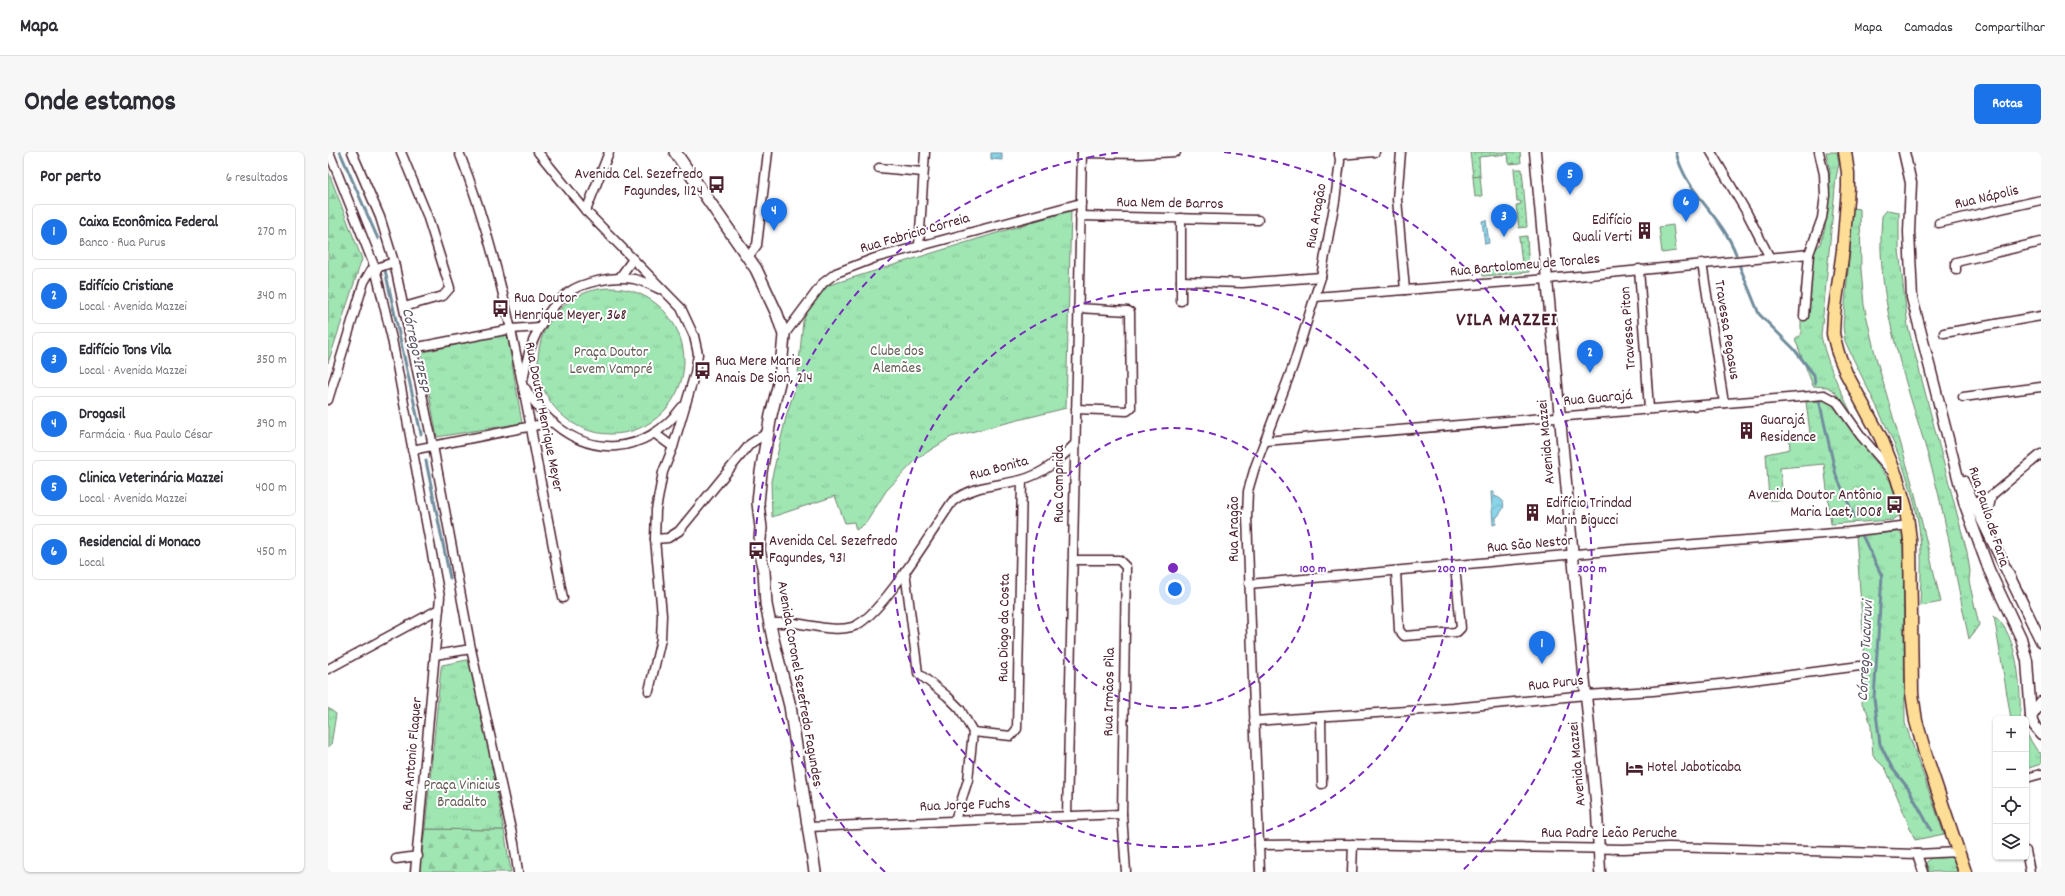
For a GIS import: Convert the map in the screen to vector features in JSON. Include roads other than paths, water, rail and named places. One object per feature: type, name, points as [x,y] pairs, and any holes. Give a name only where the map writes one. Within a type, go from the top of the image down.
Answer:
[{"type":"main road","name":"Avenida Coronel Sezefredo Fagundes","points":[[674,152],[748,257],[763,282],[777,314],[784,335],[784,353],[780,379],[768,432],[758,503],[761,528],[759,550],[775,607],[773,623],[790,706],[815,872]]},
{"type":"main road","points":[[1845,152],[1848,173],[1848,188],[1843,250],[1834,315],[1833,334],[1838,353],[1846,373],[1881,438],[1897,478],[1910,525],[1912,685],[1916,720],[1926,756],[1965,872]]},
{"type":"main road","points":[[1959,854],[1961,872]]},
{"type":"street","name":"Rua Antonio Flaquer","points":[[329,152],[377,267],[414,450],[440,597],[418,856],[415,872]]},
{"type":"street","points":[[352,152],[380,217],[404,307],[471,649],[514,843],[518,872]]},
{"type":"street","points":[[401,152],[427,215],[450,288],[443,296],[404,307]]},
{"type":"street","name":"Rua Doutor Henrique Meyer","points":[[459,152],[498,272],[523,381],[530,427],[563,598]]},
{"type":"street","points":[[538,152],[586,211],[681,308],[689,322],[697,348],[698,354],[695,372],[673,447],[663,472],[658,494],[655,539],[662,616],[661,639],[649,691]]},
{"type":"street","points":[[586,211],[609,152]]},
{"type":"street","points":[[748,257],[757,245],[768,152]]},
{"type":"street","points":[[919,246],[924,152]]},
{"type":"street","points":[[1082,152],[1140,154],[1176,152]]},
{"type":"street","name":"Rua Comprida","points":[[1067,816],[1074,560],[1074,445],[1082,152]]},
{"type":"street","points":[[1339,154],[1375,152]]},
{"type":"street","points":[[1401,152],[1397,199],[1405,290]]},
{"type":"street","name":"Avenida Mazzei","points":[[1535,152],[1586,695],[1600,872]]},
{"type":"street","points":[[1711,152],[1747,213],[1769,256]]},
{"type":"street","points":[[1804,316],[1809,254],[1822,218],[1825,195],[1824,174],[1819,152]]},
{"type":"street","points":[[1904,152],[1911,183],[1909,232],[1912,298],[1955,465]]},
{"type":"street","name":"Rua Aragão","points":[[1260,872],[1249,584],[1247,516],[1248,492],[1293,366],[1321,277],[1335,201],[1340,161],[1339,154]]},
{"type":"street","points":[[879,168],[923,172]]},
{"type":"street","name":"Rua Nápolis","points":[[1939,223],[2041,200]]},
{"type":"street","name":"Rua Fabricio Correia","points":[[784,335],[823,283],[836,273],[875,258],[1081,203]]},
{"type":"street","name":"Rua Nem de Barros","points":[[1080,216],[1258,220]]},
{"type":"street","points":[[1181,218],[1181,302]]},
{"type":"street","points":[[1956,270],[1956,262],[2041,242]]},
{"type":"street","name":"Rua Bartolomeu de Torales","points":[[1315,297],[1547,278],[1769,256],[1809,254]]},
{"type":"street","points":[[620,277],[633,259]]},
{"type":"street","points":[[329,396],[364,282],[371,270],[392,262]]},
{"type":"street","name":"Travessa Pegasus","points":[[1702,263],[1724,403]]},
{"type":"street","name":"Travessa Piton","points":[[1639,269],[1649,409]]},
{"type":"street","points":[[664,291],[634,279],[620,277],[587,284],[570,291],[558,302],[540,327],[528,356],[523,381],[532,398],[553,422],[578,440],[590,445],[622,446],[642,439],[654,432],[677,414],[685,404]]},
{"type":"street","points":[[1181,282],[1242,284],[1321,277]]},
{"type":"street","points":[[1076,410],[1127,411],[1131,408],[1130,312],[1128,310],[1078,308]]},
{"type":"street","points":[[1944,333],[2041,316]]},
{"type":"street","points":[[413,348],[511,329],[540,327]]},
{"type":"street","points":[[1963,397],[2041,387]]},
{"type":"street","name":"Rua Guarajá","points":[[1265,441],[1824,395],[1837,402],[1861,436],[1897,478]]},
{"type":"street","points":[[414,450],[553,422]]},
{"type":"street","points":[[654,432],[673,447]]},
{"type":"street","points":[[655,539],[668,538],[679,531],[750,444],[768,432]]},
{"type":"street","name":"Rua Bonita","points":[[773,623],[831,629],[852,627],[869,617],[884,602],[952,502],[961,494],[981,487],[1022,480],[1040,473],[1056,463],[1074,445]]},
{"type":"street","points":[[1976,504],[1992,495],[2041,454]]},
{"type":"street","name":"Rua Paulo de Faria","points":[[1955,465],[1976,504],[2006,572],[2041,641]]},
{"type":"street","name":"Rua Paulo de Faria","points":[[1955,465],[1966,505],[1989,570],[2021,638],[2027,661],[2031,717],[2033,724],[2041,734]]},
{"type":"street","name":"Rua Diogo da Costa","points":[[973,732],[1011,736],[1017,729],[1022,480]]},
{"type":"street","points":[[1985,523],[1992,495]]},
{"type":"street","name":"Rua São Nestor","points":[[1249,584],[1573,556],[1631,549],[1848,532],[1910,525]]},
{"type":"street","name":"Rua Irmãos Pìla","points":[[1074,560],[1119,560],[1126,567],[1122,814],[1126,872]]},
{"type":"street","points":[[1396,571],[1399,630],[1401,634],[1404,636],[1457,632],[1461,628],[1455,566]]},
{"type":"street","points":[[905,571],[918,673],[948,696],[960,709],[973,732],[968,780],[955,820]]},
{"type":"street","points":[[328,669],[439,609]]},
{"type":"street","points":[[435,655],[471,649]]},
{"type":"street","name":"Rua Purus","points":[[1254,721],[1454,708],[1730,683],[1860,666]]},
{"type":"street","points":[[2031,717],[2041,702]]},
{"type":"street","points":[[1321,717],[1322,784]]},
{"type":"street","points":[[2029,777],[2041,774]]},
{"type":"street","name":"Rua Jorge Fuchs","points":[[809,827],[1122,814]]},
{"type":"street","points":[[1352,872],[1353,844]]},
{"type":"street","name":"Rua Padre Leão Peruche","points":[[1259,845],[1353,844],[1599,849],[1668,847],[1959,854]]},
{"type":"street","points":[[1917,854],[1923,872]]},
{"type":"street","points":[[396,859],[418,856]]},
{"type":"street","points":[[2028,860],[2030,872]]},
{"type":"water","points":[[991,153],[1002,153],[1002,160],[991,159]]},
{"type":"water","points":[[1486,220],[1489,243],[1485,244],[1482,221]]},
{"type":"water","points":[[1491,492],[1494,492],[1494,496],[1502,500],[1504,506],[1496,518],[1496,524],[1493,525]]},
{"type":"waterway","name":"Córrego IPESP","points":[[340,152],[378,239]]},
{"type":"waterway","name":"Córrego Tucuruvi","points":[[1676,152],[1687,179],[1730,240],[1736,254]]},
{"type":"waterway","name":"Córrego Tucuruvi","points":[[1740,267],[1759,314],[1794,349],[1814,375],[1815,383]]},
{"type":"waterway","name":"Córrego IPESP","points":[[385,270],[421,434]]},
{"type":"waterway","name":"Córrego Tucuruvi","points":[[1819,400],[1836,475],[1855,518]]},
{"type":"waterway","name":"Córrego IPESP","points":[[426,461],[450,578]]},
{"type":"waterway","name":"Córrego Tucuruvi","points":[[1862,535],[1882,576],[1874,698],[1880,744],[1892,768],[1908,788],[1931,830]]},
{"type":"place","name":"Avenida Cel. Sezefredo Fagundes, 1124","points":[[716,184]]},
{"type":"place","name":"Clinica Veterinária Mazzei","points":[[1570,195]]},
{"type":"place","name":"Residencial di Monaco","points":[[1686,222]]},
{"type":"place","name":"Edifício Quali Verti","points":[[1645,230]]},
{"type":"place","name":"Drogasil","points":[[774,231]]},
{"type":"place","name":"Edifício Tons Vila","points":[[1504,237]]},
{"type":"place","name":"Rua Doutor Henrique Meyer, 368","points":[[501,308]]},
{"type":"place","name":"Rua Mere Marie Anais De Sion, 214","points":[[702,371]]},
{"type":"place","name":"Edifício Cristiane","points":[[1590,373]]},
{"type":"place","name":"Guarajá Residence","points":[[1747,430]]},
{"type":"place","name":"Avenida Doutor Antônio Maria Laet, 1008","points":[[1895,505]]},
{"type":"place","name":"Edifício Trindad Marin Bigucci","points":[[1533,513]]},
{"type":"place","name":"Avenida Cel. Sezefredo Fagundes, 931","points":[[756,551]]},
{"type":"place","name":"Caixa Econômica Federal","points":[[1542,664]]},
{"type":"place","name":"Hotel Jaboticaba","points":[[1634,768]]},
{"type":"district","name":"VILA MAZZEI","points":[[1507,321]]},
{"type":"park label","name":"Clube dos Alemães","points":[[897,360]]},
{"type":"park label","name":"Praça Doutor Levem Vampré","points":[[611,362]]},
{"type":"park label","name":"Praça Vinicius Bradalto","points":[[462,794]]}]
